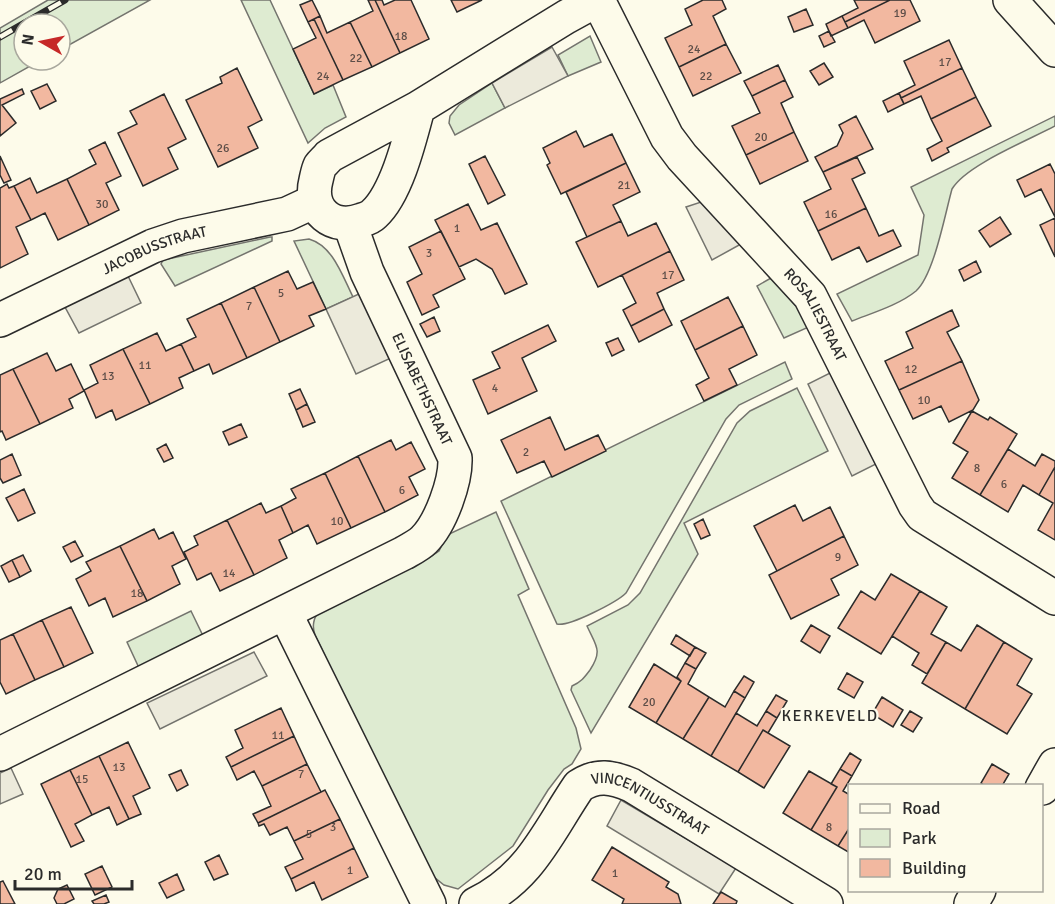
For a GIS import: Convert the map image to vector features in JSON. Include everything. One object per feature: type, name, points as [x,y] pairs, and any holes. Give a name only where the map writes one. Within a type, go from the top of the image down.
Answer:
[{"type":"street","points":[[418,108],[402,164],[380,208],[372,216],[350,224],[339,224],[320,211],[315,201],[314,186],[319,167],[329,156],[418,108],[566,17],[598,0]]},
{"type":"street","name":"ROSALIESTRAAT","points":[[598,0],[667,137],[682,157],[810,296],[922,515],[1055,598]]},
{"type":"street","points":[[1010,0],[1055,50]]},
{"type":"street","name":"JACOBUSSTRAAT","points":[[0,320],[153,246],[287,214],[315,201]]},
{"type":"street","name":"ELISABETHSTRAAT","points":[[0,754],[285,613],[422,542],[434,529],[454,479],[455,458],[367,272],[350,224]]},
{"type":"street","points":[[285,613],[429,904]]},
{"type":"street","points":[[1043,785],[1055,765]]},
{"type":"street","name":"VINCENTIUSSTRAAT","points":[[476,904],[524,869],[537,854],[579,786],[601,777],[615,778],[631,785],[826,904]]},
{"type":"green space","points":[[48,0],[150,0],[72,43],[72,12],[27,12]]},
{"type":"green space","points":[[241,0],[270,0],[314,94],[333,85],[346,117],[325,128],[308,143]]},
{"type":"green space","points":[[12,21],[12,72],[20,72],[0,83],[0,28]]},
{"type":"green space","points":[[590,36],[601,62],[568,76],[558,55]]},
{"type":"green space","points":[[492,83],[505,108],[455,135],[449,123],[450,116],[459,105]]},
{"type":"green space","points":[[1055,116],[1055,126],[984,162],[959,180],[952,189],[928,272],[916,291],[894,305],[852,321],[837,294],[918,255],[924,215],[911,187]]},
{"type":"green space","points":[[272,237],[272,241],[175,286],[161,264],[163,260]]},
{"type":"green space","points":[[309,239],[331,255],[353,297],[326,309],[294,241]]},
{"type":"green space","points":[[771,278],[806,317],[811,326],[784,338],[757,286]]},
{"type":"green space","points":[[785,362],[792,379],[739,405],[726,419],[626,593],[593,613],[572,622],[557,624],[501,501]]},
{"type":"green space","points":[[797,388],[828,451],[684,523],[698,554],[591,733],[571,690],[572,686],[588,673],[596,658],[597,648],[587,626],[628,605],[640,593],[737,423],[750,411]]},
{"type":"green space","points":[[496,512],[529,589],[518,595],[576,728],[581,749],[572,764],[564,769],[548,790],[513,846],[458,889],[444,885],[429,873],[315,635],[313,625],[320,611],[430,557],[439,551],[447,535]]},
{"type":"green space","points":[[191,611],[205,640],[140,670],[127,642]]},
{"type":"shaded area","points":[[552,47],[568,76],[505,108],[492,83]]},
{"type":"shaded area","points":[[704,201],[741,244],[712,260],[686,207]]},
{"type":"shaded area","points":[[128,276],[141,303],[79,333],[65,307]]},
{"type":"shaded area","points":[[361,293],[391,358],[356,374],[326,309]]},
{"type":"shaded area","points":[[834,371],[880,462],[852,476],[808,384]]},
{"type":"shaded area","points":[[254,652],[267,676],[160,729],[147,703]]},
{"type":"shaded area","points":[[11,768],[23,794],[0,804],[0,773]]},
{"type":"shaded area","points":[[621,800],[736,868],[719,894],[607,826]]},
{"type":"building","points":[[312,0],[320,16],[308,22],[300,5]]},
{"type":"building","points":[[368,0],[375,0],[400,53],[372,67],[350,22],[373,11]]},
{"type":"building","points":[[375,0],[382,0],[384,5],[395,0],[411,0],[429,39],[400,53]]},
{"type":"building","points":[[451,0],[482,0],[457,12]]},
{"type":"building","points":[[703,0],[722,0],[726,9],[713,16],[726,44],[679,67],[665,38],[692,25],[685,9]]},
{"type":"building","points":[[854,0],[890,0],[845,22],[842,16],[858,8]]},
{"type":"building","points":[[890,0],[910,0],[920,21],[875,43],[864,20],[848,28],[845,22]]},
{"type":"building","points":[[806,9],[813,25],[794,32],[788,17]]},
{"type":"building","points":[[320,16],[327,33],[350,22],[372,67],[343,80],[314,19]]},
{"type":"building","points":[[842,16],[848,28],[831,36],[826,24]]},
{"type":"building","points":[[314,19],[343,80],[314,94],[293,49],[316,38],[308,22]]},
{"type":"building","points":[[829,31],[835,42],[824,47],[819,36]]},
{"type":"building","points":[[949,40],[962,68],[901,98],[899,93],[915,85],[904,61]]},
{"type":"building","points":[[726,44],[741,73],[693,96],[679,67]]},
{"type":"building","points":[[824,63],[833,77],[819,85],[810,71]]},
{"type":"building","points":[[778,65],[785,80],[752,96],[744,81]]},
{"type":"building","points":[[237,68],[262,120],[248,127],[258,148],[218,167],[186,100],[222,83],[220,77]]},
{"type":"building","points":[[962,68],[976,97],[931,119],[921,96],[904,104],[901,98]]},
{"type":"building","points":[[785,80],[793,97],[781,103],[794,132],[746,155],[732,126],[760,113],[752,96]]},
{"type":"building","points":[[47,84],[56,101],[40,109],[31,91]]},
{"type":"building","points":[[22,89],[24,94],[2,105],[16,123],[0,136],[0,99]]},
{"type":"building","points":[[899,93],[904,104],[888,112],[883,101]]},
{"type":"building","points":[[164,94],[186,139],[168,148],[178,169],[143,186],[118,133],[137,124],[130,111]]},
{"type":"building","points":[[976,97],[991,126],[947,148],[949,152],[932,161],[927,149],[942,141],[931,119]]},
{"type":"building","points":[[856,116],[873,149],[823,172],[815,157],[837,146],[843,133],[839,125]]},
{"type":"building","points":[[576,131],[584,147],[612,134],[626,163],[561,194],[547,165],[550,163],[543,148]]},
{"type":"building","points":[[794,132],[808,161],[760,184],[746,155]]},
{"type":"building","points":[[105,142],[121,176],[106,183],[119,210],[89,225],[67,179],[96,164],[89,150]]},
{"type":"building","points":[[0,156],[11,180],[4,183],[0,175]]},
{"type":"building","points":[[485,156],[505,195],[488,204],[469,164]]},
{"type":"building","points":[[857,157],[865,173],[852,179],[866,208],[818,231],[804,202],[831,189],[823,172]]},
{"type":"building","points":[[626,163],[640,192],[613,205],[621,221],[587,237],[566,192]]},
{"type":"building","points":[[1050,164],[1055,174],[1055,217],[1041,189],[1025,197],[1017,180]]},
{"type":"building","points":[[30,178],[37,193],[67,179],[89,225],[58,240],[45,213],[31,220],[14,186]]},
{"type":"building","points":[[7,184],[9,188],[14,186],[31,220],[16,227],[28,254],[0,268],[0,188]]},
{"type":"building","points":[[468,204],[481,230],[497,223],[527,284],[505,294],[492,269],[476,259],[459,267],[435,220]]},
{"type":"building","points":[[866,208],[879,236],[893,230],[901,246],[867,262],[859,247],[832,260],[818,231]]},
{"type":"building","points":[[1000,217],[1011,234],[990,247],[979,231]]},
{"type":"building","points":[[1055,218],[1055,257],[1040,225]]},
{"type":"building","points":[[621,221],[628,236],[656,223],[670,251],[598,287],[576,242]]},
{"type":"building","points":[[441,231],[465,279],[433,295],[439,307],[422,315],[407,282],[422,274],[409,247]]},
{"type":"building","points":[[670,251],[684,280],[657,293],[664,309],[631,326],[623,310],[636,303],[622,275]]},
{"type":"building","points":[[976,261],[981,272],[964,281],[959,270]]},
{"type":"building","points":[[288,271],[297,289],[313,282],[326,309],[309,316],[314,326],[280,342],[254,287]]},
{"type":"building","points":[[254,287],[280,342],[247,358],[221,303]]},
{"type":"building","points":[[728,297],[743,326],[695,350],[681,321]]},
{"type":"building","points":[[221,303],[247,358],[213,374],[209,364],[194,371],[181,344],[196,337],[187,319]]},
{"type":"building","points":[[664,309],[672,325],[639,342],[631,326]]},
{"type":"building","points":[[952,310],[959,326],[947,332],[962,361],[899,390],[885,361],[913,348],[906,332]]},
{"type":"building","points":[[434,317],[440,331],[427,337],[420,324]]},
{"type":"building","points":[[548,325],[556,341],[522,358],[537,391],[488,414],[473,380],[500,368],[492,352]]},
{"type":"building","points":[[743,326],[757,355],[729,369],[737,385],[704,401],[696,385],[709,378],[695,350]]},
{"type":"building","points":[[157,333],[166,351],[181,344],[194,371],[179,378],[183,388],[150,404],[123,349]]},
{"type":"building","points":[[618,338],[624,350],[612,356],[606,343]]},
{"type":"building","points":[[123,349],[150,404],[116,420],[112,410],[96,418],[84,390],[98,383],[90,365]]},
{"type":"building","points":[[47,353],[56,371],[71,364],[84,391],[69,399],[73,408],[40,424],[13,369]]},
{"type":"building","points":[[962,361],[979,400],[973,410],[949,422],[941,406],[913,419],[899,390]]},
{"type":"building","points":[[13,369],[40,424],[6,440],[2,431],[0,432],[0,375]]},
{"type":"building","points":[[300,389],[307,404],[296,410],[289,394]]},
{"type":"building","points":[[307,404],[315,422],[303,427],[296,410]]},
{"type":"building","points":[[972,411],[988,420],[990,417],[1017,434],[980,495],[952,478],[968,452],[953,443]]},
{"type":"building","points":[[550,417],[565,450],[598,435],[606,451],[552,477],[544,461],[517,473],[501,440]]},
{"type":"building","points":[[241,424],[247,437],[229,445],[223,432]]},
{"type":"building","points":[[391,440],[396,450],[411,442],[425,469],[409,477],[418,495],[385,512],[358,456]]},
{"type":"building","points":[[166,444],[173,458],[164,462],[157,449]]},
{"type":"building","points":[[1008,449],[1035,466],[1042,454],[1055,461],[1055,467],[1039,495],[1023,485],[1008,512],[980,495]]},
{"type":"building","points":[[12,454],[21,475],[3,483],[0,478],[0,460]]},
{"type":"building","points":[[358,456],[385,512],[351,528],[325,473]]},
{"type":"building","points":[[1055,467],[1055,540],[1038,530],[1053,503],[1039,495]]},
{"type":"building","points":[[325,473],[351,528],[317,544],[308,525],[293,533],[281,506],[296,498],[291,489]]},
{"type":"building","points":[[24,489],[35,513],[18,521],[6,498]]},
{"type":"building","points":[[261,503],[266,513],[281,506],[293,533],[279,540],[287,558],[254,575],[227,520]]},
{"type":"building","points":[[795,505],[803,521],[830,507],[844,536],[777,571],[754,526]]},
{"type":"building","points":[[703,519],[710,535],[701,539],[694,524]]},
{"type":"building","points":[[227,520],[254,575],[220,591],[211,573],[197,580],[184,552],[198,545],[194,536]]},
{"type":"building","points":[[154,529],[159,539],[173,532],[186,559],[172,566],[180,584],[147,601],[120,546]]},
{"type":"building","points":[[844,536],[858,565],[831,579],[839,595],[791,619],[769,575]]},
{"type":"building","points":[[75,541],[83,556],[71,562],[63,547]]},
{"type":"building","points":[[120,546],[147,601],[113,617],[105,598],[89,606],[76,579],[91,571],[86,562]]},
{"type":"building","points":[[23,555],[31,571],[20,577],[12,560]]},
{"type":"building","points":[[12,560],[20,577],[9,582],[1,566]]},
{"type":"building","points":[[891,574],[920,591],[881,654],[838,628],[861,591],[875,600]]},
{"type":"building","points":[[920,591],[947,607],[931,634],[946,642],[927,674],[912,665],[919,653],[892,636]]},
{"type":"building","points":[[71,607],[93,653],[64,667],[42,620]]},
{"type":"building","points":[[42,620],[64,667],[35,680],[13,634]]},
{"type":"building","points":[[811,625],[830,636],[820,653],[801,641]]},
{"type":"building","points":[[977,625],[1004,642],[965,709],[922,683],[946,642],[961,651]]},
{"type":"building","points":[[13,634],[35,680],[6,694],[0,682],[0,640]]},
{"type":"building","points":[[676,635],[695,647],[690,656],[671,644]]},
{"type":"building","points":[[1004,642],[1032,659],[1017,685],[1032,694],[1007,734],[965,709]]},
{"type":"building","points":[[695,647],[706,653],[696,669],[685,663]]},
{"type":"building","points":[[685,663],[696,669],[688,684],[709,697],[683,739],[656,723],[681,681],[677,677]]},
{"type":"building","points":[[654,664],[681,681],[656,723],[629,707]]},
{"type":"building","points":[[847,673],[863,682],[854,698],[838,689]]},
{"type":"building","points":[[744,676],[754,682],[745,698],[734,691]]},
{"type":"building","points":[[734,691],[745,698],[711,756],[683,739],[709,697],[725,707]]},
{"type":"building","points":[[776,695],[787,701],[777,718],[766,711]]},
{"type":"building","points":[[882,697],[903,710],[893,727],[872,714]]},
{"type":"building","points":[[281,708],[294,736],[231,767],[226,757],[243,748],[235,730]]},
{"type":"building","points":[[766,711],[777,718],[768,733],[763,730],[738,772],[711,756],[736,713],[757,726]]},
{"type":"building","points":[[910,711],[922,718],[913,732],[901,725]]},
{"type":"building","points":[[763,730],[790,746],[764,788],[738,772]]},
{"type":"building","points":[[294,736],[307,764],[262,786],[254,771],[237,780],[231,767]]},
{"type":"building","points":[[128,742],[150,788],[133,796],[141,814],[129,819],[99,756]]},
{"type":"building","points":[[850,753],[861,760],[852,776],[840,769]]},
{"type":"building","points":[[99,756],[129,819],[117,825],[109,807],[92,815],[70,770]]},
{"type":"building","points":[[307,764],[321,792],[258,823],[253,814],[271,806],[262,786]]},
{"type":"building","points":[[992,764],[1009,774],[1003,784],[981,783]]},
{"type":"building","points":[[840,769],[852,776],[843,791],[848,794],[848,830],[838,846],[811,830],[837,787],[831,784]]},
{"type":"building","points":[[70,770],[92,815],[75,824],[84,841],[71,847],[41,784]]},
{"type":"building","points":[[181,770],[188,785],[177,791],[169,775]]},
{"type":"building","points":[[809,771],[837,787],[811,830],[783,813]]},
{"type":"building","points":[[325,790],[340,819],[294,841],[287,827],[270,835],[264,824],[259,826],[258,823]]},
{"type":"building","points":[[340,819],[354,848],[291,879],[285,867],[303,859],[294,841]]},
{"type":"building","points":[[848,830],[848,852],[838,846]]},
{"type":"building","points":[[612,847],[669,882],[666,887],[678,894],[681,904],[622,904],[624,899],[592,880]]},
{"type":"building","points":[[354,848],[368,877],[322,900],[314,882],[296,891],[291,879]]},
{"type":"building","points":[[219,855],[228,874],[214,880],[205,862]]},
{"type":"building","points":[[102,866],[112,887],[95,895],[85,874]]},
{"type":"building","points":[[177,874],[184,890],[167,898],[159,883]]},
{"type":"building","points":[[3,881],[15,904],[0,904],[0,882]]},
{"type":"building","points":[[67,885],[74,899],[64,904],[57,904],[54,898],[58,889]]},
{"type":"building","points":[[721,892],[737,901],[736,904],[713,904]]},
{"type":"building","points":[[106,895],[109,902],[94,904],[92,901]]},
{"type":"railway","points":[[0,37],[65,0]]},
{"type":"district","name":"KERKEVELD","points":[[830,715]]}]
